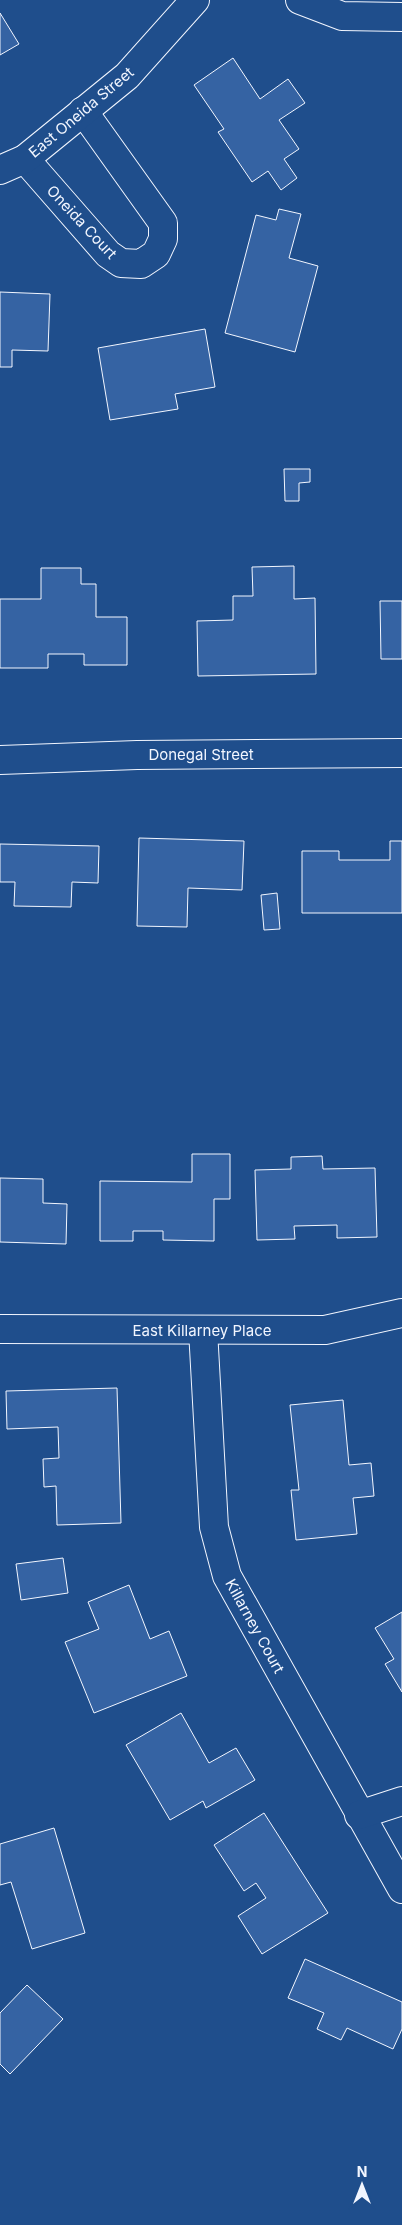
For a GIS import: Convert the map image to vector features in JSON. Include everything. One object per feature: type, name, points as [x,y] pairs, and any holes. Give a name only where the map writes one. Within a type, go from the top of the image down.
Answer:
[{"type":"street","name":"East Oneida Street","points":[[0,170],[25,159],[127,76],[195,0]]},
{"type":"street","points":[[300,0],[342,16],[402,17]]},
{"type":"street","name":"Oneida Court","points":[[25,159],[108,254],[121,264],[141,264],[156,254],[164,239],[163,222],[83,111]]},
{"type":"street","name":"Donegal Street","points":[[0,760],[137,755],[402,753]]},
{"type":"street","name":"East Killarney Place","points":[[0,1329],[325,1330],[402,1313]]},
{"type":"street","name":"Killarney Court","points":[[203,1330],[214,1528],[227,1576],[402,1889]]},
{"type":"street","points":[[359,1815],[402,1801]]},
{"type":"building","points":[[0,13],[19,44],[0,55]]},
{"type":"building","points":[[233,58],[260,99],[288,79],[305,103],[279,120],[299,149],[284,159],[297,178],[281,190],[268,171],[252,182],[218,132],[224,129],[194,85]]},
{"type":"building","points":[[279,209],[301,214],[289,258],[318,266],[295,352],[225,333],[256,215],[276,220]]},
{"type":"building","points":[[0,292],[50,294],[48,351],[12,350],[12,367],[0,367]]},
{"type":"building","points":[[205,329],[215,387],[175,394],[178,409],[110,420],[98,348]]},
{"type":"building","points":[[284,469],[310,469],[310,482],[299,483],[299,501],[285,501]]},
{"type":"building","points":[[294,566],[294,599],[315,598],[316,674],[198,676],[197,621],[233,620],[233,596],[253,596],[252,567]]},
{"type":"building","points":[[41,568],[81,568],[81,584],[96,584],[96,617],[127,617],[127,665],[84,665],[84,654],[48,654],[48,668],[0,668],[0,599],[41,599]]},
{"type":"building","points":[[380,601],[402,601],[402,659],[381,659]]},
{"type":"building","points":[[139,838],[244,841],[242,890],[188,888],[187,927],[137,926]]},
{"type":"building","points":[[390,841],[402,841],[402,913],[302,913],[302,851],[339,851],[339,860],[390,860]]},
{"type":"building","points":[[0,844],[99,846],[98,883],[72,882],[71,907],[14,906],[15,882],[0,882]]},
{"type":"building","points":[[277,893],[280,929],[264,930],[261,895]]},
{"type":"building","points":[[192,1154],[230,1154],[230,1199],[214,1199],[214,1241],[163,1240],[163,1231],[133,1231],[133,1241],[100,1241],[100,1181],[192,1182]]},
{"type":"building","points":[[322,1156],[323,1169],[375,1168],[377,1237],[337,1238],[337,1225],[294,1226],[295,1239],[257,1240],[255,1170],[291,1169],[291,1157]]},
{"type":"building","points":[[0,1178],[43,1179],[43,1203],[67,1204],[66,1244],[0,1242]]},
{"type":"building","points":[[117,1388],[121,1523],[57,1525],[56,1486],[44,1487],[43,1459],[59,1458],[58,1427],[7,1429],[6,1391]]},
{"type":"building","points":[[343,1400],[349,1465],[371,1463],[374,1496],[353,1498],[357,1534],[296,1540],[291,1490],[299,1490],[290,1405]]},
{"type":"building","points":[[63,1558],[68,1593],[21,1600],[16,1564]]},
{"type":"building","points":[[129,1585],[150,1639],[169,1631],[187,1676],[94,1713],[65,1642],[99,1629],[88,1602]]},
{"type":"building","points":[[402,1612],[402,1692],[385,1664],[394,1659],[375,1628]]},
{"type":"building","points":[[181,1713],[209,1763],[236,1748],[255,1780],[206,1808],[203,1801],[170,1820],[126,1745]]},
{"type":"building","points":[[264,1813],[328,1913],[262,1954],[238,1916],[266,1898],[256,1883],[244,1891],[214,1845]]},
{"type":"building","points":[[54,1828],[85,1933],[32,1949],[11,1882],[0,1885],[0,1844]]},
{"type":"building","points":[[305,1959],[402,2002],[402,2029],[393,2049],[347,2028],[341,2040],[317,2029],[324,2013],[288,1998]]},
{"type":"building","points":[[27,1985],[63,2019],[10,2074],[0,2064],[0,2013]]}]
